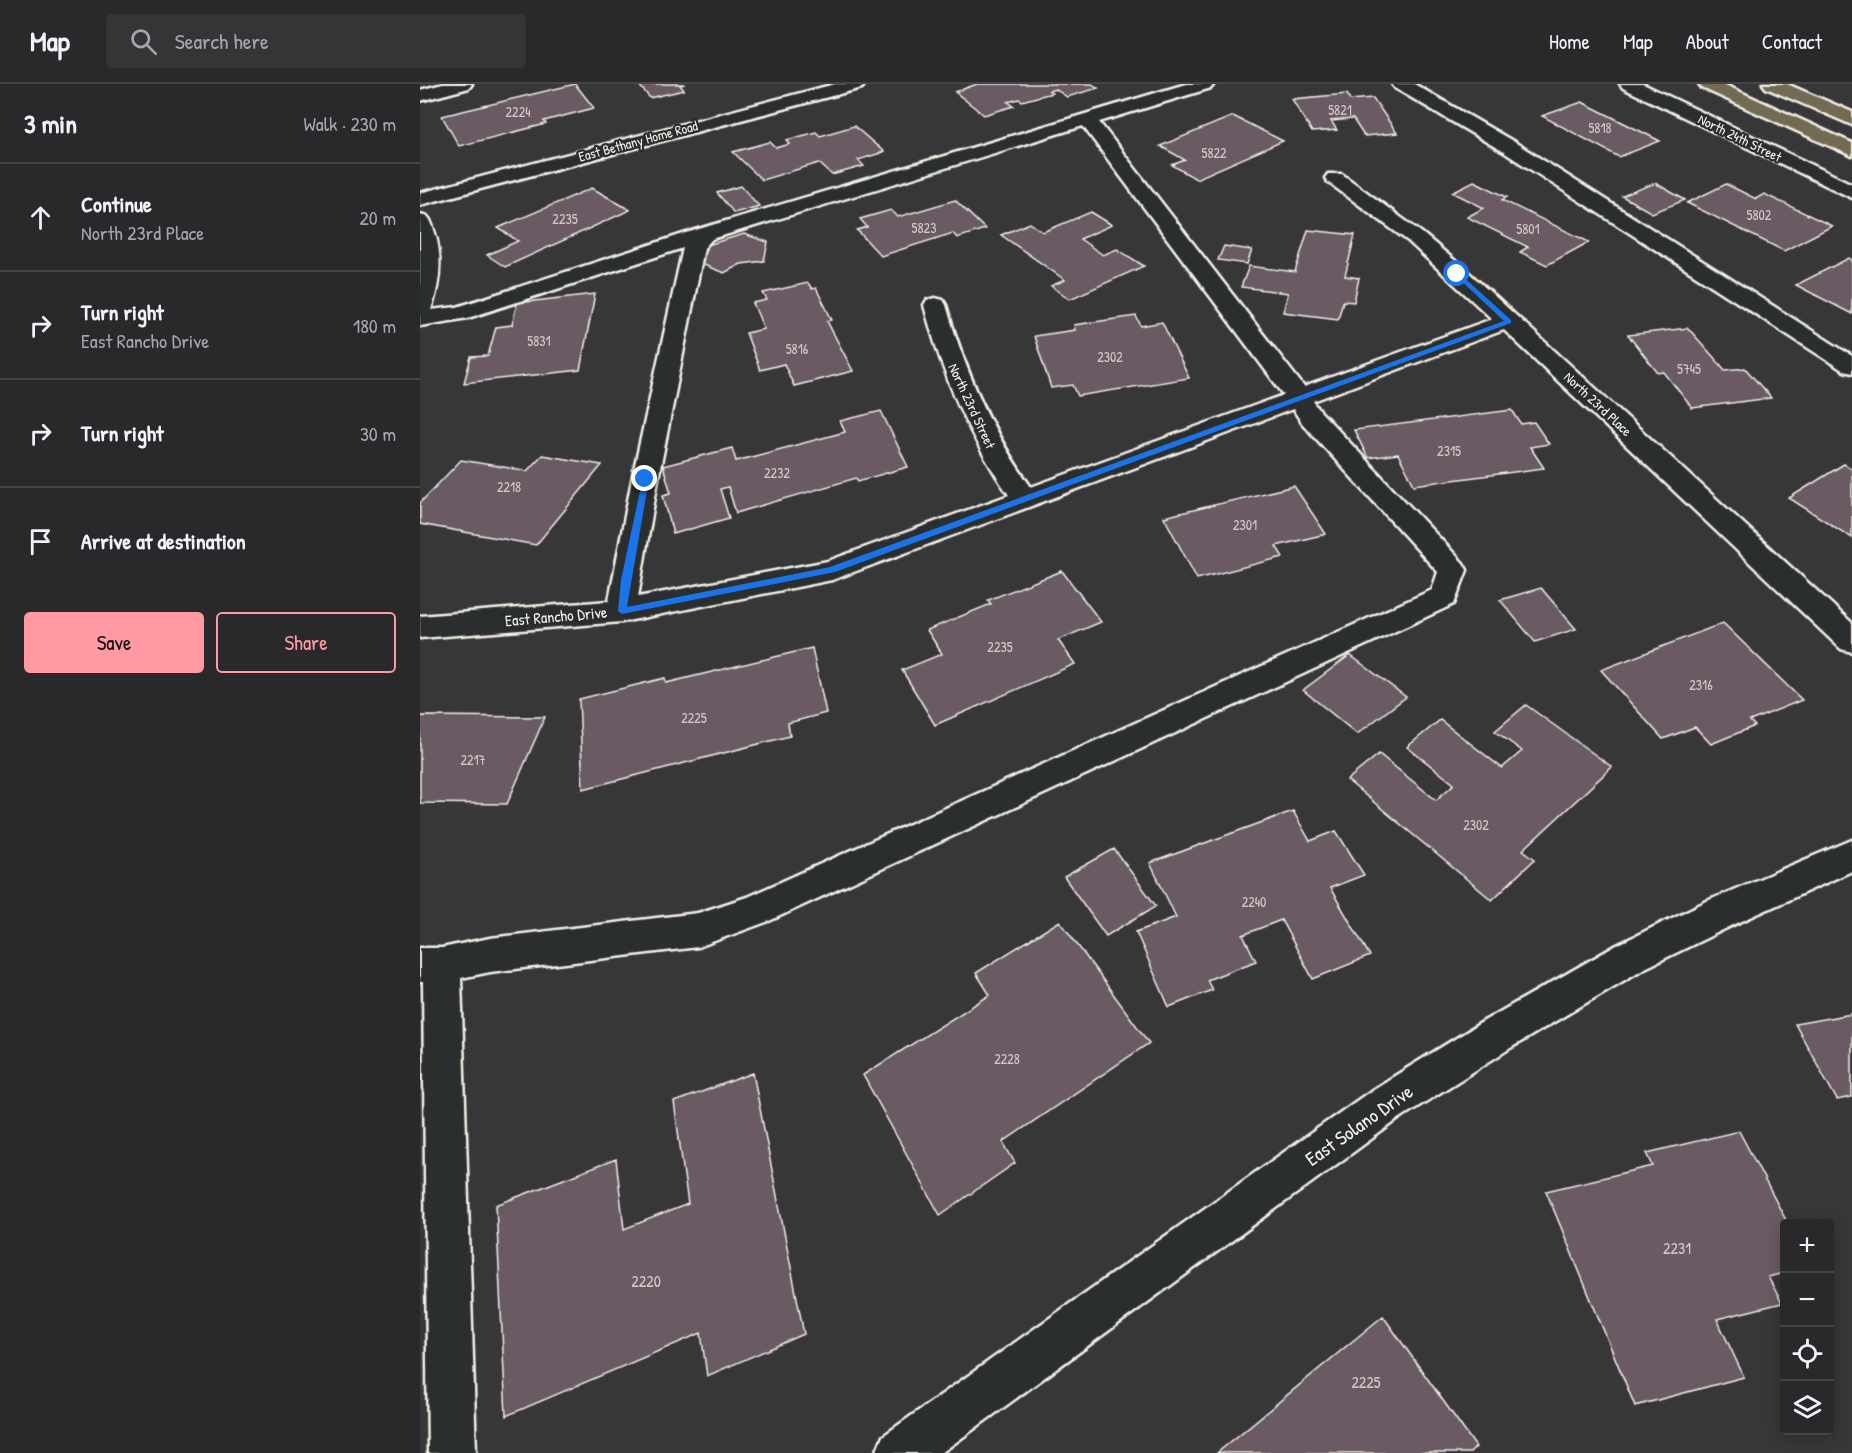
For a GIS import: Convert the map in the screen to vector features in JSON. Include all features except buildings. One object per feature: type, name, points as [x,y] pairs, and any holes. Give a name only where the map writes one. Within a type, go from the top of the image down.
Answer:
[{"type":"main road","points":[[1708,84],[1852,150]]},
{"type":"main road","points":[[1772,84],[1852,119]]},
{"type":"street","points":[[420,96],[463,84]]},
{"type":"street","name":"East Bethany Home Road","points":[[422,192],[855,84]]},
{"type":"street","points":[[420,319],[460,313],[706,233],[1205,84]]},
{"type":"street","points":[[1401,84],[1509,147],[1852,366]]},
{"type":"street","name":"North 24th Street","points":[[1629,84],[1852,192]]},
{"type":"street","points":[[452,1453],[431,965],[490,955],[698,930],[756,910],[1444,597],[1453,570],[1311,417],[1300,399],[1087,119]]},
{"type":"street","name":"North 23rd Place","points":[[1335,178],[1415,237],[1852,641]]},
{"type":"street","points":[[420,220],[430,256],[426,292],[420,310]]},
{"type":"street","points":[[622,611],[643,490],[694,247],[706,233]]},
{"type":"street","name":"North 23rd Street","points":[[935,305],[954,371],[970,410],[994,453],[1026,499]]},
{"type":"street","name":"East Rancho Drive","points":[[420,627],[622,611],[832,570],[1508,321]]},
{"type":"street","name":"East Solano Drive","points":[[900,1453],[1386,1104],[1498,1034],[1630,957],[1720,913],[1852,855]]},
{"type":"route","points":[[645,479],[622,611],[832,570],[1508,321],[1457,274]]}]
